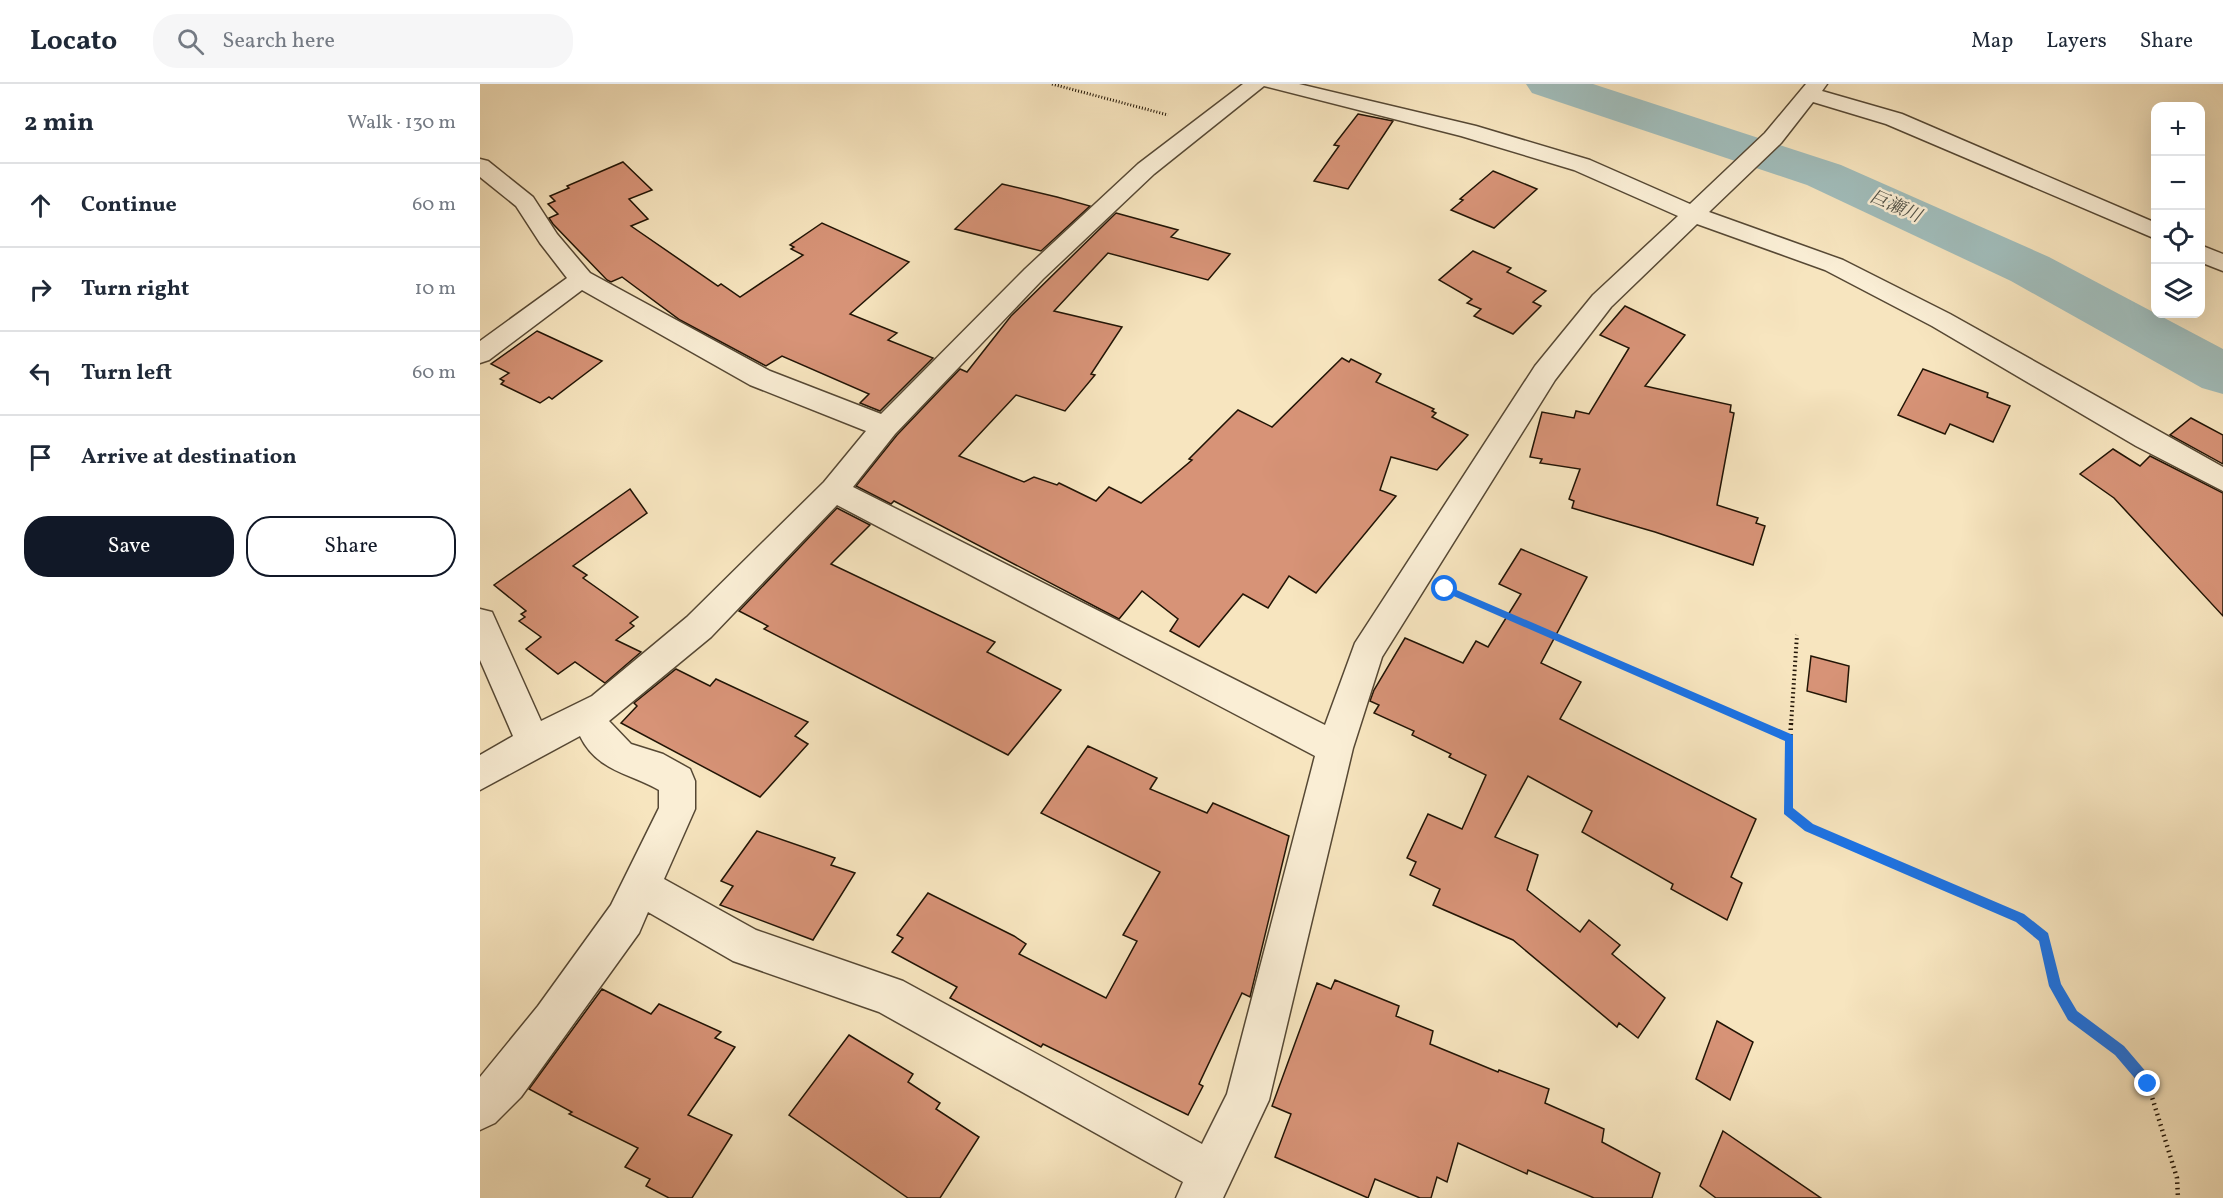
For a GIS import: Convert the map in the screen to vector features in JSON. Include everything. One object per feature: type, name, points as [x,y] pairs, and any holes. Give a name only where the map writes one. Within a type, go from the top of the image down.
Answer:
[{"type":"street","points":[[480,774],[532,742],[604,707],[699,627],[834,490],[885,427],[1034,274],[1146,169],[1256,84]]},
{"type":"street","points":[[1273,84],[1468,131],[1582,165],[1695,215],[1834,266],[1941,320],[2146,439],[2223,480]]},
{"type":"street","points":[[641,887],[747,947],[890,995],[1205,1186],[1247,1100],[1335,748],[1367,653],[1545,373],[1602,301],[1695,215],[1773,138],[1813,89],[1894,119],[2151,229]]},
{"type":"street","points":[[480,166],[525,202],[548,238],[582,279],[760,378],[885,427]]},
{"type":"street","points":[[2205,254],[2223,263]]},
{"type":"street","points":[[480,354],[582,279]]},
{"type":"street","points":[[834,490],[1335,748]]},
{"type":"street","points":[[480,622],[532,742]]},
{"type":"street","points":[[480,1108],[506,1082],[626,919],[677,809],[677,781],[650,766],[620,757],[595,730],[589,714]]},
{"type":"path","points":[[1052,84],[1203,124]]},
{"type":"path","points":[[1420,572],[1445,589],[1790,738]]},
{"type":"path","points":[[1797,635],[1787,810],[1820,832],[2020,918],[2044,937],[2055,986],[2072,1015],[2120,1050],[2148,1084],[2177,1178],[2178,1198]]},
{"type":"building","points":[[1358,114],[1393,121],[1348,189],[1314,181],[1339,146],[1334,145]]},
{"type":"building","points":[[623,162],[652,190],[629,199],[648,219],[631,226],[718,286],[721,284],[740,297],[803,255],[791,249],[794,247],[790,245],[822,223],[909,262],[850,314],[897,333],[888,340],[933,358],[880,411],[860,403],[869,394],[782,356],[766,366],[680,320],[622,277],[611,282],[607,280],[553,224],[549,218],[558,214],[548,204],[555,201],[550,196],[569,188],[567,186]]},
{"type":"building","points":[[1493,171],[1537,189],[1494,228],[1451,210],[1463,200],[1460,199]]},
{"type":"building","points":[[1002,184],[1090,206],[1041,251],[955,229]]},
{"type":"building","points":[[1116,213],[1178,230],[1171,237],[1230,254],[1208,280],[1108,253],[1054,311],[1122,327],[1091,374],[1095,375],[1065,411],[1016,395],[959,456],[1024,482],[1034,477],[1057,485],[1059,483],[1096,501],[1109,487],[1141,503],[1192,460],[1189,459],[1238,410],[1272,427],[1342,358],[1349,362],[1351,359],[1381,374],[1376,382],[1434,409],[1432,411],[1436,413],[1432,417],[1468,435],[1437,470],[1391,457],[1380,490],[1396,496],[1316,593],[1289,576],[1268,608],[1243,594],[1199,647],[1170,631],[1178,619],[1142,591],[1119,619],[894,501],[891,504],[856,486],[897,435],[960,369],[967,372],[1011,316]]},
{"type":"building","points":[[1473,251],[1511,268],[1507,272],[1546,291],[1533,302],[1541,306],[1513,334],[1474,316],[1481,309],[1467,303],[1472,299],[1439,280]]},
{"type":"building","points":[[1625,306],[1685,335],[1645,386],[1731,405],[1730,412],[1734,413],[1717,505],[1758,518],[1756,523],[1765,526],[1753,565],[1655,532],[1572,508],[1574,501],[1569,499],[1580,469],[1540,463],[1542,459],[1530,457],[1542,412],[1574,418],[1576,411],[1589,414],[1629,348],[1600,335]]},
{"type":"building","points":[[537,331],[602,361],[552,399],[549,397],[540,403],[501,384],[504,381],[500,379],[509,373],[491,364]]},
{"type":"building","points":[[1923,369],[1988,393],[1987,397],[2010,406],[1993,442],[1950,424],[1945,434],[1898,415]]},
{"type":"building","points":[[2191,418],[2223,435],[2223,464],[2170,435]]},
{"type":"building","points":[[2113,449],[2140,466],[2150,456],[2223,493],[2223,616],[2114,498],[2080,474]]},
{"type":"building","points":[[630,489],[647,513],[573,566],[587,575],[583,578],[638,617],[630,623],[634,626],[616,640],[641,652],[605,683],[575,662],[558,674],[526,649],[541,637],[519,621],[525,617],[521,614],[526,611],[494,585]]},
{"type":"building","points":[[837,508],[870,525],[831,564],[995,642],[987,652],[1061,690],[1008,755],[764,629],[768,626],[739,611]]},
{"type":"building","points":[[1521,549],[1587,577],[1541,663],[1581,682],[1560,719],[1756,819],[1731,877],[1742,883],[1727,920],[1671,889],[1673,884],[1582,832],[1592,811],[1528,776],[1495,837],[1538,855],[1527,890],[1580,932],[1589,920],[1620,945],[1612,954],[1665,998],[1638,1038],[1619,1023],[1617,1027],[1513,940],[1433,905],[1440,889],[1410,875],[1416,862],[1407,858],[1428,814],[1462,829],[1486,775],[1449,757],[1451,754],[1412,735],[1414,731],[1374,713],[1379,705],[1370,701],[1374,690],[1405,638],[1463,663],[1476,641],[1488,647],[1521,594],[1499,584]]},
{"type":"building","points":[[1811,656],[1849,666],[1846,702],[1807,691]]},
{"type":"building","points":[[676,669],[710,686],[716,679],[808,722],[795,736],[808,744],[760,797],[621,723],[637,706],[634,703]]},
{"type":"building","points":[[1088,746],[1157,778],[1150,789],[1207,813],[1213,803],[1289,836],[1250,997],[1242,993],[1199,1084],[1203,1086],[1188,1115],[1043,1044],[1041,1047],[950,998],[957,987],[892,952],[903,938],[897,935],[928,893],[1014,936],[1026,944],[1019,954],[1106,998],[1137,941],[1123,935],[1160,872],[1041,813]]},
{"type":"building","points":[[757,831],[835,858],[831,865],[855,873],[813,940],[720,905],[733,886],[721,881]]},
{"type":"building","points":[[1335,980],[1399,1006],[1396,1016],[1433,1031],[1430,1044],[1498,1072],[1499,1070],[1549,1089],[1545,1103],[1604,1129],[1602,1142],[1660,1173],[1652,1198],[1594,1198],[1528,1170],[1527,1174],[1458,1143],[1447,1182],[1437,1177],[1431,1198],[1420,1198],[1375,1179],[1368,1198],[1275,1157],[1291,1114],[1272,1106],[1317,983],[1331,989]]},
{"type":"building","points":[[602,989],[651,1014],[659,1004],[721,1032],[715,1038],[735,1047],[688,1115],[732,1135],[692,1198],[669,1198],[646,1186],[650,1179],[625,1167],[638,1148],[569,1114],[572,1112],[529,1089]]},
{"type":"building","points":[[1717,1021],[1753,1042],[1730,1100],[1696,1079]]},
{"type":"building","points":[[849,1035],[913,1074],[908,1082],[940,1103],[936,1109],[979,1137],[940,1198],[908,1198],[789,1115]]},
{"type":"building","points":[[1723,1131],[1821,1198],[1716,1198],[1700,1186]]},
{"type":"waterway","name":"巨瀬川","points":[[1548,84],[1824,175],[2030,269],[2223,374]]},
{"type":"route","points":[[1445,589],[1790,738],[1786,779],[1787,810],[1809,828],[2020,918],[2044,937],[2055,986],[2072,1015],[2120,1050],[2148,1084]]}]
